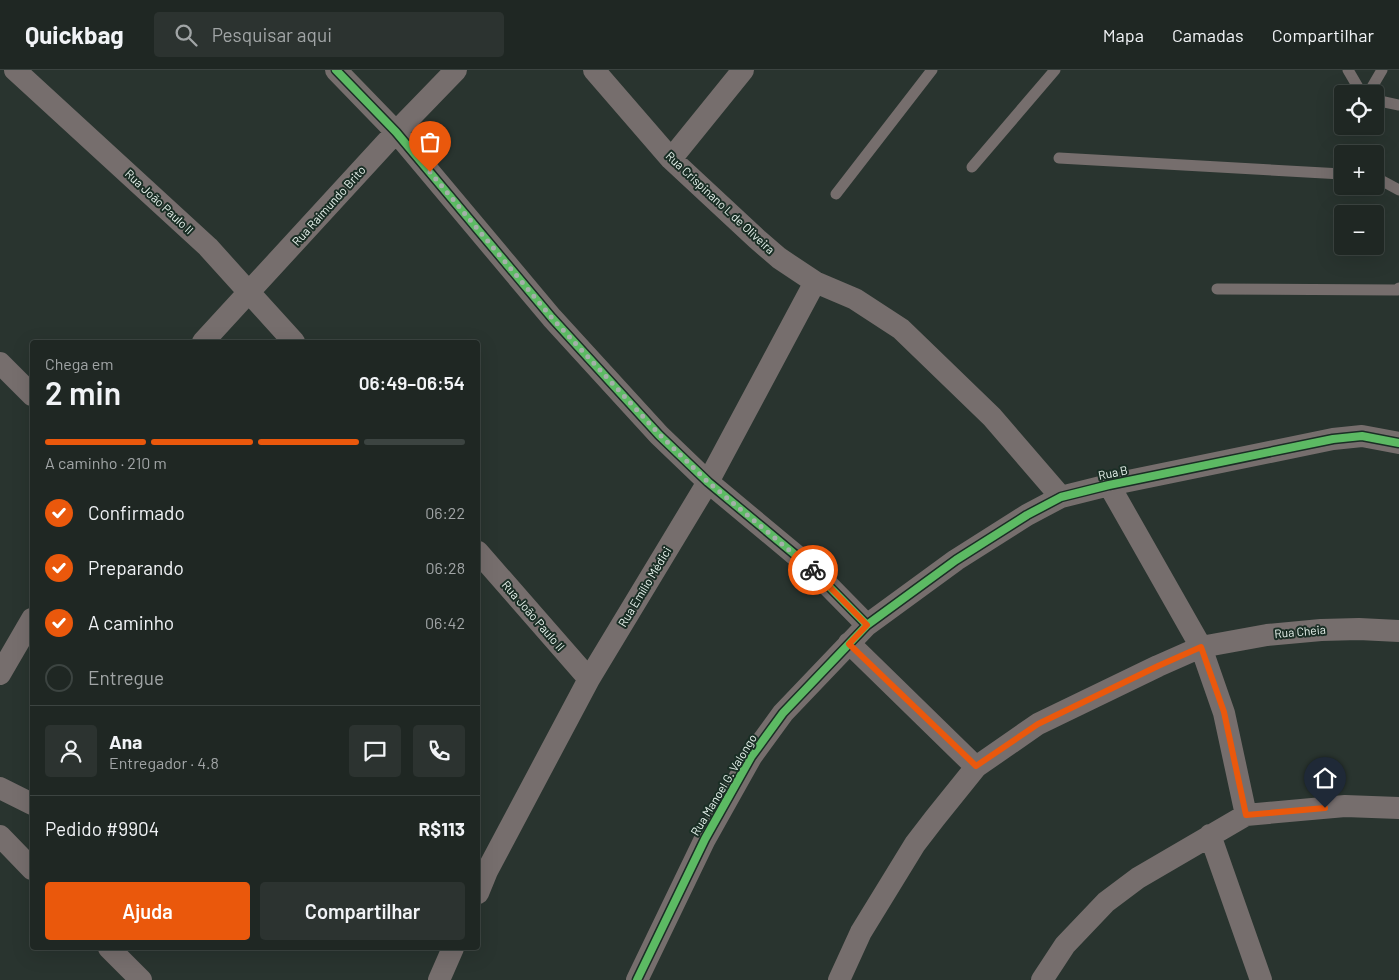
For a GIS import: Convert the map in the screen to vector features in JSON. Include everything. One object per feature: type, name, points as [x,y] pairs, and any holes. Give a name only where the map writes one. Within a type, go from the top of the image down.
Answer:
[{"type":"street","name":"Rua João Paulo II","points":[[15,70],[208,247],[292,340]]},
{"type":"street","points":[[336,70],[396,132],[552,318],[660,435],[708,482],[810,567],[867,625]]},
{"type":"street","name":"Rua Raimundo Brito","points":[[205,340],[396,132],[456,70]]},
{"type":"street","name":"Rua Crispinano L de Oliveira","points":[[594,70],[671,159],[756,239],[779,258],[815,282],[855,299],[901,329],[992,417],[1061,497]]},
{"type":"street","points":[[671,159],[744,70]]},
{"type":"street","name":"Rua Emílio Médici","points":[[480,880],[482,867],[589,679],[708,482],[815,282]]},
{"type":"street","points":[[0,363],[30,393]]},
{"type":"street","name":"Rua B","points":[[867,625],[956,560],[1027,515],[1061,497],[1108,485],[1333,439],[1362,436],[1399,443]]},
{"type":"street","points":[[1108,485],[1201,647],[1224,712],[1246,815]]},
{"type":"street","name":"Rua João Paulo II","points":[[480,554],[589,679]]},
{"type":"street","points":[[1,668],[30,622]]},
{"type":"street","name":"Rua Manoel G. Valongo","points":[[637,980],[705,839],[751,757],[783,712],[867,625]]},
{"type":"street","name":"Rua Cheia","points":[[839,980],[860,932],[915,844],[976,766],[1038,724],[1201,647],[1267,635],[1321,630],[1359,628],[1399,631]]},
{"type":"street","points":[[849,644],[976,766]]},
{"type":"street","points":[[0,788],[30,803]]},
{"type":"street","points":[[1042,980],[1065,945],[1106,902],[1138,878],[1246,815],[1345,806],[1399,808]]},
{"type":"street","points":[[1210,835],[1260,980]]},
{"type":"street","points":[[0,836],[30,867]]},
{"type":"street","points":[[111,950],[141,980]]},
{"type":"street","points":[[439,980],[453,950]]},
{"type":"lane","points":[[836,194],[932,70]]},
{"type":"lane","points":[[972,167],[1055,70]]},
{"type":"lane","points":[[1348,70],[1357,85]]},
{"type":"lane","points":[[1373,85],[1382,70]]},
{"type":"lane","points":[[1384,102],[1399,105]]},
{"type":"lane","points":[[1059,158],[1334,174]]},
{"type":"lane","points":[[1384,182],[1399,190]]},
{"type":"lane","points":[[1217,289],[1396,290],[1399,288]]},
{"type":"cycle path","points":[[336,70],[396,132],[552,318],[659,435],[708,482],[810,567],[867,625]]},
{"type":"cycle path","points":[[637,980],[705,839],[751,757],[783,713],[867,625],[956,560],[1027,515],[1061,497],[1109,485],[1333,439],[1362,436],[1399,443]]},
{"type":"way so far","points":[[430,172],[552,318],[660,435],[708,482],[813,570]]},
{"type":"route","points":[[813,570],[867,625],[849,644],[976,766],[1038,724],[1201,647],[1224,712],[1246,815],[1325,808]]}]
